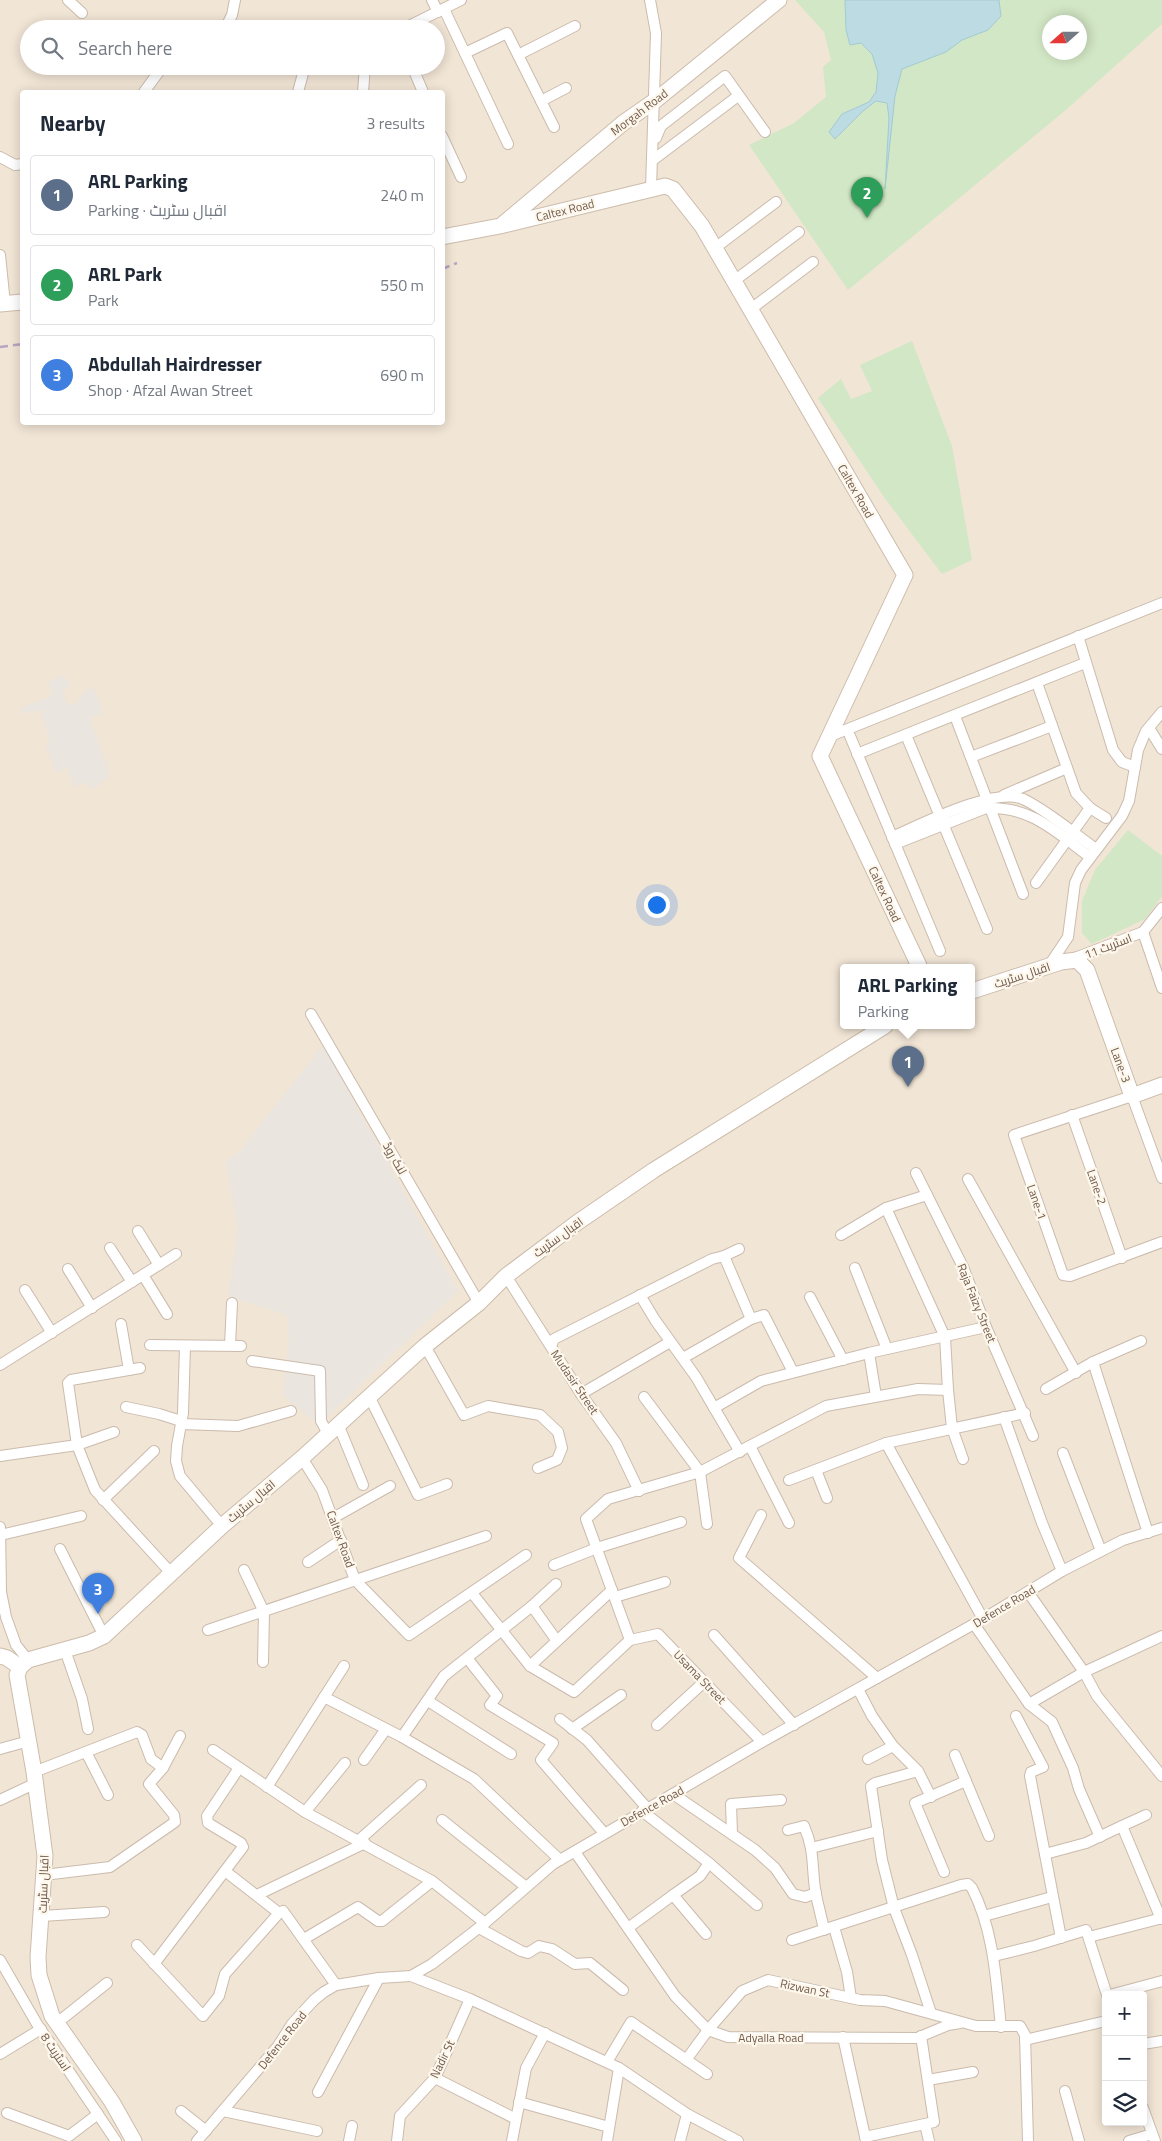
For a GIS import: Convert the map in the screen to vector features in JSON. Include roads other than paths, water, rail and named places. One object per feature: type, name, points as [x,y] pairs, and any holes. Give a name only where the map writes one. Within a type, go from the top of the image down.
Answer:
[{"type":"street","points":[[68,0],[82,13]]},
{"type":"street","points":[[230,20],[234,0]]},
{"type":"street","points":[[432,0],[441,10],[465,52],[508,144]]},
{"type":"street","points":[[420,20],[461,0]]},
{"type":"street","points":[[650,0],[656,33],[656,100],[651,188]]},
{"type":"street","name":"Morgah Road","points":[[500,226],[623,123],[656,100],[779,0]]},
{"type":"street","points":[[518,56],[575,26]]},
{"type":"street","points":[[465,52],[507,33],[554,126]]},
{"type":"street","points":[[145,90],[156,75]]},
{"type":"street","points":[[299,90],[303,75]]},
{"type":"street","points":[[363,90],[364,75]]},
{"type":"street","points":[[416,75],[422,90]]},
{"type":"street","points":[[653,145],[661,126],[725,76],[765,132]]},
{"type":"street","points":[[541,101],[566,88]]},
{"type":"street","points":[[653,160],[738,96]]},
{"type":"street","points":[[445,142],[461,177]]},
{"type":"street","points":[[0,157],[15,165],[20,164]]},
{"type":"street","name":"Caltex Road","points":[[445,236],[500,226],[665,186],[673,189],[702,226],[905,575],[820,756],[918,964]]},
{"type":"street","points":[[715,248],[776,202]]},
{"type":"street","points":[[734,281],[799,232]]},
{"type":"street","points":[[0,255],[2,304],[20,302]]},
{"type":"street","points":[[751,309],[813,262]]},
{"type":"street","points":[[828,737],[1162,603]]},
{"type":"street","points":[[1078,636],[1113,750],[1122,762],[1135,767]]},
{"type":"street","points":[[857,754],[1037,684],[1085,663]]},
{"type":"street","points":[[1037,684],[1076,793],[1090,808],[1106,818]]},
{"type":"street","points":[[1048,966],[1068,937],[1075,884],[1081,870],[1122,816],[1129,800],[1138,750],[1149,728],[1162,712]]},
{"type":"street","points":[[955,716],[1023,894]]},
{"type":"street","points":[[971,757],[1052,726]]},
{"type":"street","points":[[1149,728],[1162,749]]},
{"type":"street","points":[[906,735],[987,929]]},
{"type":"street","points":[[850,736],[940,951]]},
{"type":"street","points":[[894,840],[988,803],[1067,768]]},
{"type":"street","points":[[1001,797],[1021,798],[1093,853]]},
{"type":"street","points":[[988,803],[1036,817],[1069,836]]},
{"type":"street","points":[[1036,882],[1090,808]]},
{"type":"street","name":"اسٹریٹ 11","points":[[1072,959],[1143,932],[1162,908]]},
{"type":"street","points":[[1143,932],[1162,988]]},
{"type":"street","name":"اقبال سٹریٹ","points":[[975,989],[1072,959]]},
{"type":"street","name":"Lane-3","points":[[1072,959],[1081,962],[1087,970],[1162,1178]]},
{"type":"street","name":"لنک روڈ","points":[[311,1014],[479,1303]]},
{"type":"street","name":"اقبال سٹریٹ","points":[[134,2141],[112,2102],[52,2016],[39,1975],[38,1957],[46,1856],[18,1675],[24,1663],[104,1636],[222,1526],[302,1458],[425,1346],[479,1303],[506,1276],[578,1222],[654,1170],[880,1029]]},
{"type":"street","points":[[1072,1115],[1162,1085]]},
{"type":"street","name":"Lane-1","points":[[1072,1115],[1014,1135],[1060,1268],[1063,1275],[1070,1276],[1122,1258]]},
{"type":"street","name":"Lane-2","points":[[1072,1115],[1122,1258]]},
{"type":"street","name":"Raja Faizy Street","points":[[916,1173],[962,1267],[986,1328],[1034,1436]]},
{"type":"street","points":[[968,1179],[1076,1373]]},
{"type":"street","points":[[841,1235],[886,1208],[928,1195]]},
{"type":"street","points":[[886,1208],[945,1336],[952,1428],[963,1459]]},
{"type":"street","points":[[138,1231],[159,1265]]},
{"type":"street","points":[[1122,1258],[1162,1242]]},
{"type":"street","points":[[110,1248],[132,1282]]},
{"type":"street","points":[[551,1346],[554,1339],[640,1295],[739,1249]]},
{"type":"street","points":[[0,1365],[176,1254]]},
{"type":"street","points":[[724,1256],[751,1319]]},
{"type":"street","points":[[855,1268],[887,1349]]},
{"type":"street","points":[[68,1269],[92,1308]]},
{"type":"street","points":[[143,1275],[167,1314]]},
{"type":"street","name":"Mudasir Street","points":[[506,1276],[581,1394],[616,1443],[639,1491]]},
{"type":"street","points":[[25,1290],[52,1333]]},
{"type":"street","points":[[640,1295],[670,1342],[683,1358],[740,1452]]},
{"type":"street","points":[[810,1297],[843,1360]]},
{"type":"street","points":[[230,1345],[232,1303]]},
{"type":"street","points":[[683,1358],[751,1319],[764,1316],[793,1372]]},
{"type":"street","points":[[121,1324],[129,1370]]},
{"type":"street","points":[[714,1408],[762,1381],[869,1353],[986,1328]]},
{"type":"street","points":[[1046,1389],[1093,1362],[1141,1341]]},
{"type":"street","points":[[581,1394],[670,1342]]},
{"type":"street","points":[[150,1345],[241,1346]]},
{"type":"street","points":[[185,1346],[181,1422],[176,1453],[180,1476],[222,1526]]},
{"type":"street","points":[[425,1346],[464,1415],[488,1406],[540,1416],[558,1432],[562,1448],[557,1460],[538,1468]]},
{"type":"street","points":[[869,1353],[876,1396]]},
{"type":"street","points":[[252,1361],[320,1371],[321,1421],[333,1429],[364,1485]]},
{"type":"street","points":[[1093,1362],[1148,1533]]},
{"type":"street","points":[[140,1368],[71,1380],[68,1383],[77,1445],[95,1490],[172,1574]]},
{"type":"street","points":[[526,1555],[472,1593],[530,1666],[574,1692],[630,1640],[586,1519],[608,1500],[700,1472],[740,1452],[786,1425],[826,1406],[918,1389],[948,1390]]},
{"type":"street","points":[[370,1396],[418,1495],[447,1484]]},
{"type":"street","points":[[644,1397],[700,1472],[707,1524]]},
{"type":"street","points":[[126,1407],[159,1414],[181,1422],[238,1426],[291,1411]]},
{"type":"street","points":[[789,1480],[886,1443],[1025,1413]]},
{"type":"street","points":[[1004,1418],[1042,1523],[1062,1571]]},
{"type":"street","points":[[0,1456],[77,1445],[114,1432]]},
{"type":"street","points":[[886,1443],[983,1619]]},
{"type":"street","points":[[750,1446],[789,1523]]},
{"type":"street","points":[[103,1500],[154,1451]]},
{"type":"street","points":[[1063,1453],[1101,1551]]},
{"type":"street","name":"Caltex Road","points":[[302,1458],[322,1490],[355,1580],[410,1635],[472,1593]]},
{"type":"street","points":[[816,1470],[827,1498]]},
{"type":"street","points":[[333,1518],[390,1486]]},
{"type":"street","points":[[761,1515],[740,1558],[877,1678]]},
{"type":"street","points":[[1,1535],[81,1516]]},
{"type":"street","points":[[554,1564],[597,1548],[681,1522]]},
{"type":"street","points":[[0,1527],[1,1592],[6,1617],[24,1663]]},
{"type":"street","name":"Defence Road","points":[[197,2141],[278,2046],[292,2024],[314,2000],[336,1985],[379,1978],[411,1976],[432,1964],[560,1860],[604,1833],[762,1742],[983,1619],[1062,1571],[1123,1540],[1162,1528]]},
{"type":"street","points":[[208,1630],[486,1536]]},
{"type":"street","points":[[308,1562],[341,1540]]},
{"type":"street","points":[[60,1549],[104,1636]]},
{"type":"street","points":[[244,1570],[264,1612],[263,1662]]},
{"type":"street","points":[[530,1666],[614,1593],[665,1582]]},
{"type":"street","points":[[402,1737],[444,1676],[532,1606],[556,1584]]},
{"type":"street","points":[[1028,1592],[1084,1672],[1097,1696],[1162,1774]]},
{"type":"street","points":[[532,1606],[557,1641]]},
{"type":"street","points":[[974,1624],[1029,1704],[1052,1722],[1073,1768],[1078,1789],[1100,1837]]},
{"type":"street","name":"Usama Street","points":[[630,1640],[658,1634],[762,1742]]},
{"type":"street","points":[[714,1635],[794,1725]]},
{"type":"street","points":[[1029,1704],[1084,1672],[1162,1636]]},
{"type":"street","points":[[65,1650],[82,1699],[88,1729]]},
{"type":"street","points":[[0,1656],[24,1663]]},
{"type":"street","points":[[467,1658],[497,1696],[490,1705],[552,1744],[541,1760],[604,1833]]},
{"type":"street","points":[[267,1787],[344,1666]]},
{"type":"street","points":[[657,1725],[704,1682]]},
{"type":"street","points":[[858,1689],[872,1716],[893,1746],[918,1771],[931,1797]]},
{"type":"street","points":[[572,1729],[621,1695]]},
{"type":"street","points":[[324,1697],[402,1737],[474,1779],[560,1860]]},
{"type":"street","points":[[428,1701],[511,1754]]},
{"type":"street","points":[[1016,1716],[1043,1768],[1031,1772],[1030,1776],[1061,1938]]},
{"type":"street","points":[[560,1719],[587,1740],[645,1809],[757,1905]]},
{"type":"street","points":[[364,1760],[386,1729]]},
{"type":"street","points":[[0,1800],[35,1777],[86,1752],[137,1732],[142,1735],[151,1759],[163,1768]]},
{"type":"street","points":[[44,1875],[110,1866],[175,1822],[174,1816],[149,1784],[163,1768],[180,1736]]},
{"type":"street","points":[[0,1749],[29,1741]]},
{"type":"street","points":[[868,1759],[893,1746]]},
{"type":"street","points":[[213,1750],[305,1812],[432,1881],[482,1925],[520,1951],[528,1953],[539,1946],[552,1949],[575,1964],[590,1963],[624,1990]]},
{"type":"street","points":[[86,1752],[108,1795]]},
{"type":"street","points":[[955,1755],[988,1836]]},
{"type":"street","points":[[305,1812],[345,1763]]},
{"type":"street","points":[[154,1964],[243,1845],[208,1823],[207,1816],[239,1768]]},
{"type":"street","points":[[918,1771],[875,1783],[871,1786],[894,1908],[931,2013]]},
{"type":"street","points":[[944,1872],[915,1803],[966,1781]]},
{"type":"street","points":[[257,1895],[361,1842],[421,1785]]},
{"type":"street","points":[[672,1794],[755,1850],[775,1868],[793,1894],[804,1897],[816,1893]]},
{"type":"street","points":[[732,1834],[731,1804],[781,1800]]},
{"type":"street","points":[[1044,1854],[1086,1843],[1146,1815]]},
{"type":"street","points":[[442,1820],[526,1888]]},
{"type":"street","points":[[788,1830],[804,1826],[811,1848],[816,1893],[856,1999]]},
{"type":"street","points":[[1089,1937],[1161,1919],[1122,1826]]},
{"type":"street","points":[[811,1848],[878,1831]]},
{"type":"street","name":"Adyalla Road","points":[[575,1852],[675,1996],[708,2030],[728,2037],[916,2038],[948,2025],[965,2023]]},
{"type":"street","points":[[628,1928],[700,1876],[709,1863]]},
{"type":"street","points":[[225,1871],[279,1913]]},
{"type":"street","points":[[304,1939],[358,1907],[378,1921],[382,1921],[432,1881]]},
{"type":"street","points":[[792,1940],[968,1884],[972,1888],[984,1916],[994,1956],[1000,2027]]},
{"type":"street","points":[[673,1895],[706,1934]]},
{"type":"street","points":[[984,1916],[1052,1897]]},
{"type":"street","points":[[137,1945],[203,2016],[219,1996],[225,1974],[279,1913],[283,1911],[336,1985]]},
{"type":"street","points":[[42,1916],[104,1912]]},
{"type":"street","points":[[994,1956],[1086,1930],[1105,1991]]},
{"type":"street","name":"اسٹریٹ 8","points":[[0,1960],[41,2030],[116,2141]]},
{"type":"street","points":[[411,1976],[470,1999],[620,2068],[687,2114],[738,2141]]},
{"type":"street","points":[[318,2092],[379,1978]]},
{"type":"street","name":"Rizwan St","points":[[686,2060],[708,2030],[742,1991],[768,1980],[856,1999],[884,2001],[965,2023]]},
{"type":"street","points":[[1125,1991],[1162,1981]]},
{"type":"street","points":[[57,2023],[107,1983]]},
{"type":"street","name":"Nadir St","points":[[396,2141],[400,2116],[435,2078],[470,1999]]},
{"type":"street","points":[[607,2062],[631,2022],[707,2074]]},
{"type":"street","points":[[1025,2040],[1102,2022]]},
{"type":"street","points":[[965,2023],[976,2026],[1020,2026],[1025,2035],[1028,2141]]},
{"type":"street","points":[[0,2053],[41,2030]]},
{"type":"street","points":[[512,2141],[526,2068],[545,2033]]},
{"type":"street","points":[[843,2037],[866,2139],[934,2122],[921,2036]]},
{"type":"street","points":[[1147,2043],[1162,2041]]},
{"type":"street","points":[[607,2141],[620,2068]]},
{"type":"street","points":[[928,2080],[973,2072]]},
{"type":"street","points":[[435,2078],[516,2119]]},
{"type":"street","points":[[1066,2091],[1079,2141]]},
{"type":"street","points":[[519,2102],[610,2127]]},
{"type":"street","points":[[223,2111],[317,2130]]},
{"type":"street","points":[[181,2112],[206,2130]]},
{"type":"street","points":[[8,2114],[69,2136],[98,2114]]},
{"type":"street","points":[[680,2141],[687,2114]]},
{"type":"street","points":[[1129,2141],[1154,2138],[1147,2119]]},
{"type":"street","points":[[925,2124],[929,2141]]},
{"type":"street","points":[[349,2141],[352,2126]]},
{"type":"water","points":[[845,0],[999,0],[1001,16],[988,30],[962,40],[946,52],[902,69],[895,96],[885,189],[889,118],[887,103],[876,101],[863,111],[835,139],[829,132],[842,114],[869,102],[876,92],[878,73],[872,54],[861,43],[850,45],[846,30]]},
{"type":"railway","points":[[445,268],[457,263]]},
{"type":"railway","points":[[0,347],[20,344]]},
{"type":"place","name":"ARL Park","points":[[867,218]]},
{"type":"place","name":"ARL Parking","points":[[908,1087]]},
{"type":"place","name":"Abdullah Hairdresser","points":[[98,1614]]}]
